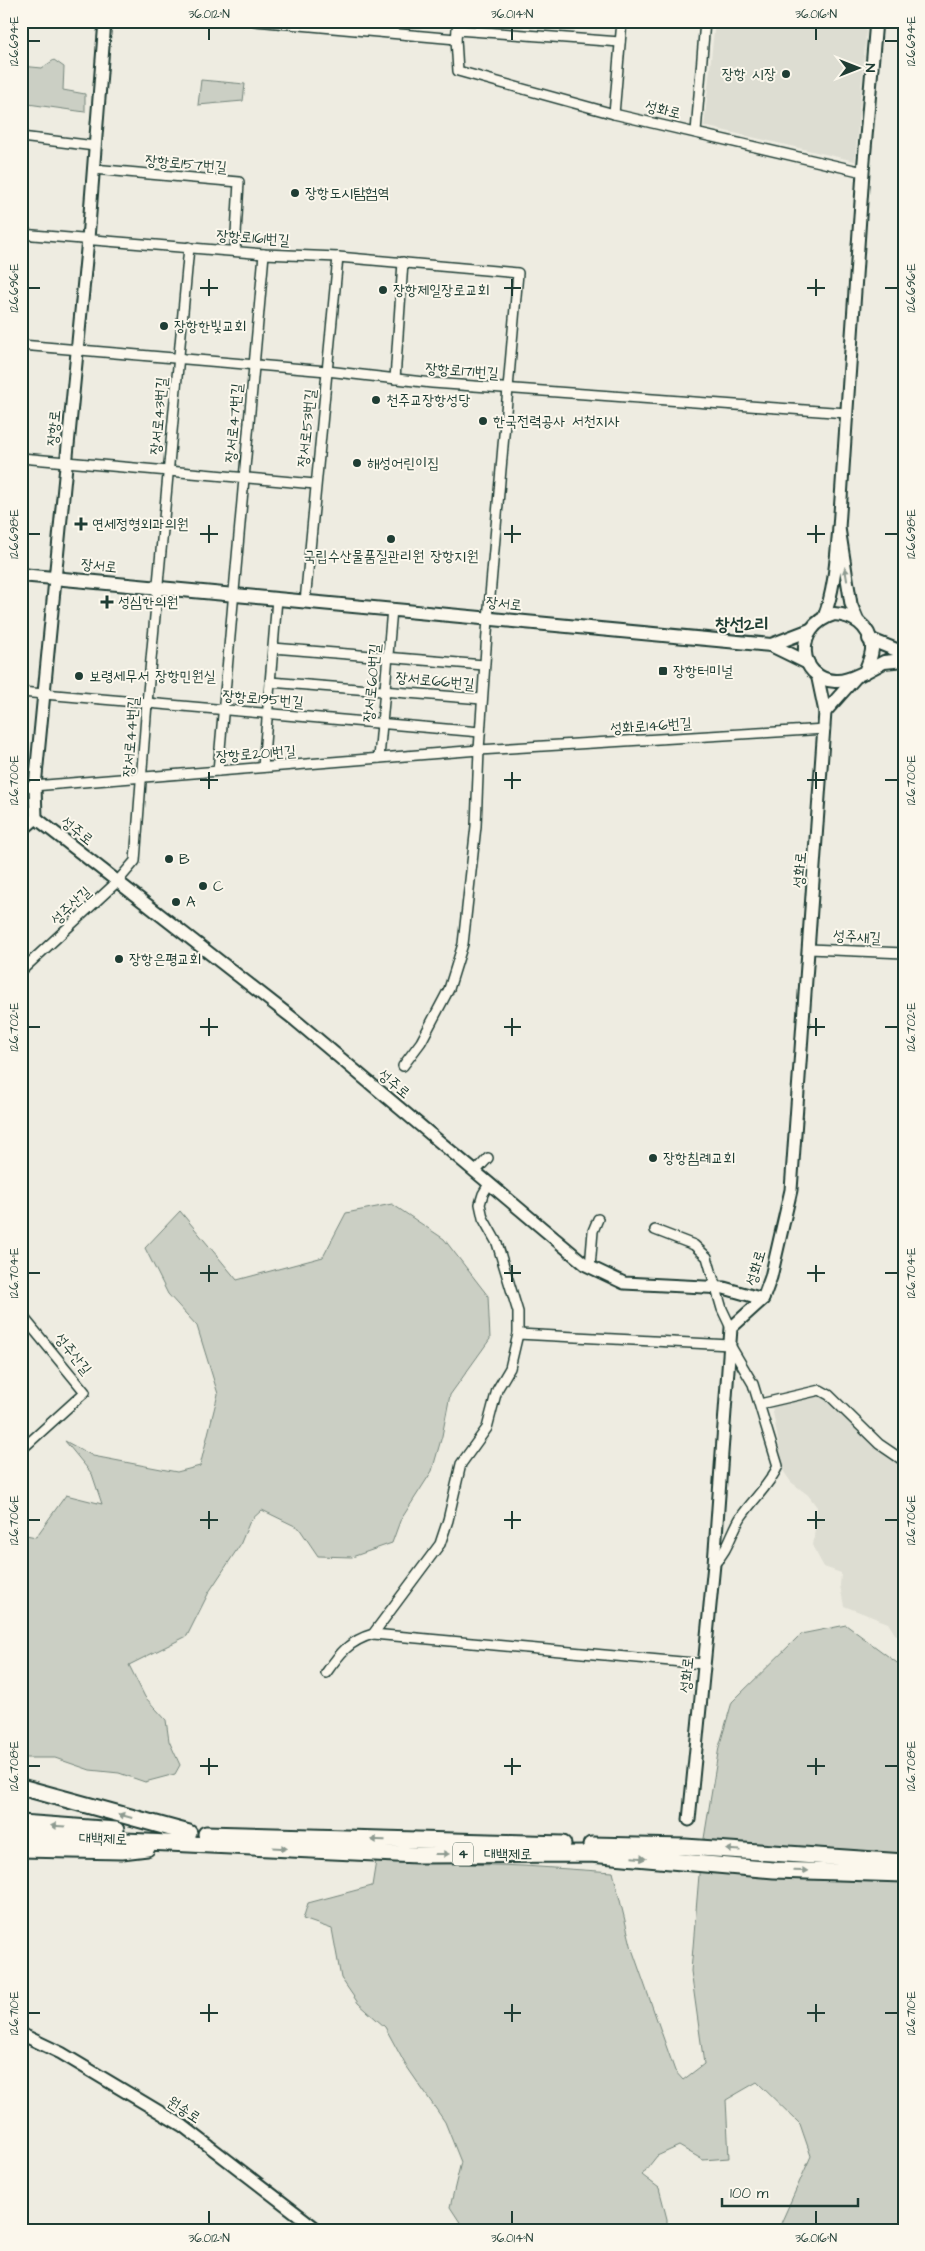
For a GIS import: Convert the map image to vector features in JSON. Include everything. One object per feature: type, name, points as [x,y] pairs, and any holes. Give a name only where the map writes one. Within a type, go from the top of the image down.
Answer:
[{"type":"highway","points":[[21,1788],[190,1838]]},
{"type":"highway","name":"대백제로","points":[[21,1823],[190,1838],[417,1854],[590,1854],[774,1870],[904,1874]]},
{"type":"highway","name":"대백제로","points":[[21,1836],[685,1847],[904,1862]]},
{"type":"highway","points":[[21,1849],[122,1852],[190,1838]]},
{"type":"main road","name":"장서로","points":[[21,575],[772,645]]},
{"type":"main road","points":[[772,645],[810,630],[824,617],[844,614],[863,625],[869,639],[871,652],[861,674]]},
{"type":"main road","points":[[808,663],[805,642],[810,630]]},
{"type":"main road","points":[[869,639],[904,653]]},
{"type":"main road","points":[[772,645],[808,663],[817,674],[835,682],[846,681],[884,662],[904,660]]},
{"type":"street","name":"장항로","points":[[36,818],[35,786],[88,239],[105,21]]},
{"type":"street","points":[[255,21],[457,30],[620,42]]},
{"type":"street","points":[[614,114],[622,21]]},
{"type":"street","points":[[696,132],[705,21]]},
{"type":"street","points":[[824,617],[835,574],[863,172],[876,21]]},
{"type":"street","name":"성화로","points":[[457,30],[458,71],[614,114],[863,172]]},
{"type":"street","points":[[21,137],[95,146]]},
{"type":"street","name":"장항로157번길","points":[[93,169],[239,182],[235,251]]},
{"type":"street","name":"장항로161번길","points":[[21,234],[264,254],[416,263],[518,274],[508,388]]},
{"type":"street","name":"장서로43번길","points":[[159,588],[189,247]]},
{"type":"street","name":"장서로47번길","points":[[233,594],[264,254]]},
{"type":"street","name":"장서로53번길","points":[[305,602],[338,257]]},
{"type":"street","points":[[395,379],[403,262]]},
{"type":"street","name":"장항로171번길","points":[[21,345],[327,371],[395,379],[847,413]]},
{"type":"street","points":[[403,1066],[421,1042],[449,989],[463,944],[476,826],[484,665],[508,388]]},
{"type":"street","points":[[21,458],[315,484]]},
{"type":"street","points":[[839,528],[851,604],[858,621]]},
{"type":"street","name":"장서로44번길","points":[[117,882],[135,861],[147,703],[159,588]]},
{"type":"street","points":[[218,771],[233,594]]},
{"type":"street","points":[[263,767],[278,599]]},
{"type":"street","name":"장서로60번길","points":[[379,758],[392,609]]},
{"type":"street","name":"장서로66번길","points":[[273,648],[484,665]]},
{"type":"street","name":"성화로","points":[[689,1820],[714,1564],[731,1328],[763,1299],[772,1277],[791,1190],[826,712],[817,674]]},
{"type":"street","points":[[826,712],[861,674]]},
{"type":"street","name":"장서로66번길","points":[[270,682],[482,699]]},
{"type":"street","name":"장항로195번길","points":[[21,692],[480,732]]},
{"type":"street","name":"성화로146번길","points":[[479,750],[825,729]]},
{"type":"street","name":"장항로201번길","points":[[21,787],[479,750]]},
{"type":"street","points":[[21,832],[36,818]]},
{"type":"street","name":"성주로","points":[[36,818],[295,1020],[590,1267],[624,1283],[717,1288],[763,1299]]},
{"type":"street","name":"성주산길","points":[[21,971],[117,882]]},
{"type":"street","name":"성주새길","points":[[809,948],[904,953]]},
{"type":"street","points":[[475,1172],[488,1158]]},
{"type":"street","points":[[374,1634],[440,1544],[448,1520],[461,1464],[487,1428],[497,1390],[510,1368],[518,1334],[518,1312],[497,1243],[483,1218],[480,1204],[489,1184]]},
{"type":"street","points":[[590,1267],[593,1231],[598,1219]]},
{"type":"street","points":[[655,1230],[694,1245],[707,1257],[722,1309],[731,1328]]},
{"type":"street","name":"성주산길","points":[[21,1314],[85,1392],[21,1450]]},
{"type":"street","points":[[518,1334],[730,1345],[753,1384],[778,1466],[773,1477],[741,1518],[723,1555],[714,1564]]},
{"type":"street","points":[[760,1404],[820,1390],[828,1395],[879,1444],[904,1461]]},
{"type":"street","points":[[326,1673],[342,1650],[364,1637],[374,1634],[704,1664]]},
{"type":"street","name":"원송로","points":[[21,2034],[61,2053],[183,2126],[318,2230]]},
{"type":"shaded area","name":"장항 시장","points":[[715,21],[867,21],[855,161],[704,126]]},
{"type":"shaded area","points":[[54,60],[64,67],[63,90],[85,94],[85,112],[21,103],[21,66],[42,68]]},
{"type":"shaded area","points":[[201,80],[245,84],[243,101],[198,105]]},
{"type":"shaded area","points":[[392,1204],[444,1239],[488,1296],[490,1339],[450,1395],[442,1436],[432,1471],[400,1521],[392,1543],[352,1557],[318,1556],[299,1528],[262,1510],[250,1521],[240,1545],[209,1592],[187,1636],[129,1665],[145,1697],[166,1720],[169,1741],[180,1765],[175,1774],[145,1782],[119,1773],[90,1770],[55,1758],[21,1758],[21,1534],[36,1537],[66,1495],[102,1504],[92,1474],[65,1441],[93,1456],[177,1472],[200,1466],[218,1394],[197,1326],[168,1294],[145,1248],[180,1211],[237,1280],[323,1257],[346,1213]]},
{"type":"shaded area","points":[[821,1395],[873,1443],[904,1465],[904,1639],[895,1634],[888,1623],[844,1606],[840,1586],[841,1573],[824,1567],[813,1547],[817,1507],[808,1495],[791,1482],[784,1472],[772,1407]]},
{"type":"shaded area","points":[[846,1625],[904,1668],[904,2230],[778,2230],[811,2156],[800,2124],[757,2082],[726,2100],[729,2158],[703,2160],[679,2146],[657,2156],[642,2175],[659,2188],[667,2219],[667,2230],[465,2230],[450,2207],[461,2162],[445,2122],[405,2064],[385,2027],[358,2003],[341,1978],[332,1929],[303,1919],[308,1903],[372,1886],[376,1861],[524,1866],[613,1872],[632,1949],[675,2071],[683,2080],[704,2064],[691,1971],[700,1863],[719,1747],[732,1702],[801,1634]]},
{"type":"place","name":"장항 시장","points":[[786,74]]},
{"type":"place","name":"장항도시탐험역","points":[[295,193]]},
{"type":"place","name":"장항제일장로교회","points":[[383,290]]},
{"type":"place","name":"장항한빛교회","points":[[164,326]]},
{"type":"place","name":"천주교장항성당","points":[[376,400]]},
{"type":"place","name":"한국전력공사 서천지사","points":[[483,421]]},
{"type":"place","name":"해성어린이집","points":[[357,463]]},
{"type":"place","name":"연세정형외과의원","points":[[81,524]]},
{"type":"place","name":"국립수산물품질관리원 장항지원","points":[[391,539]]},
{"type":"place","name":"성심한의원","points":[[107,602]]},
{"type":"place","name":"장항터미널","points":[[663,671]]},
{"type":"place","name":"보령세무서 장항민원실","points":[[79,676]]},
{"type":"place","name":"B","points":[[169,859]]},
{"type":"place","name":"C","points":[[203,886]]},
{"type":"place","name":"A","points":[[176,902]]},
{"type":"place","name":"장항은평교회","points":[[119,959]]},
{"type":"place","name":"장항침례교회","points":[[653,1158]]},
{"type":"district","name":"창선2리","points":[[742,624]]}]
